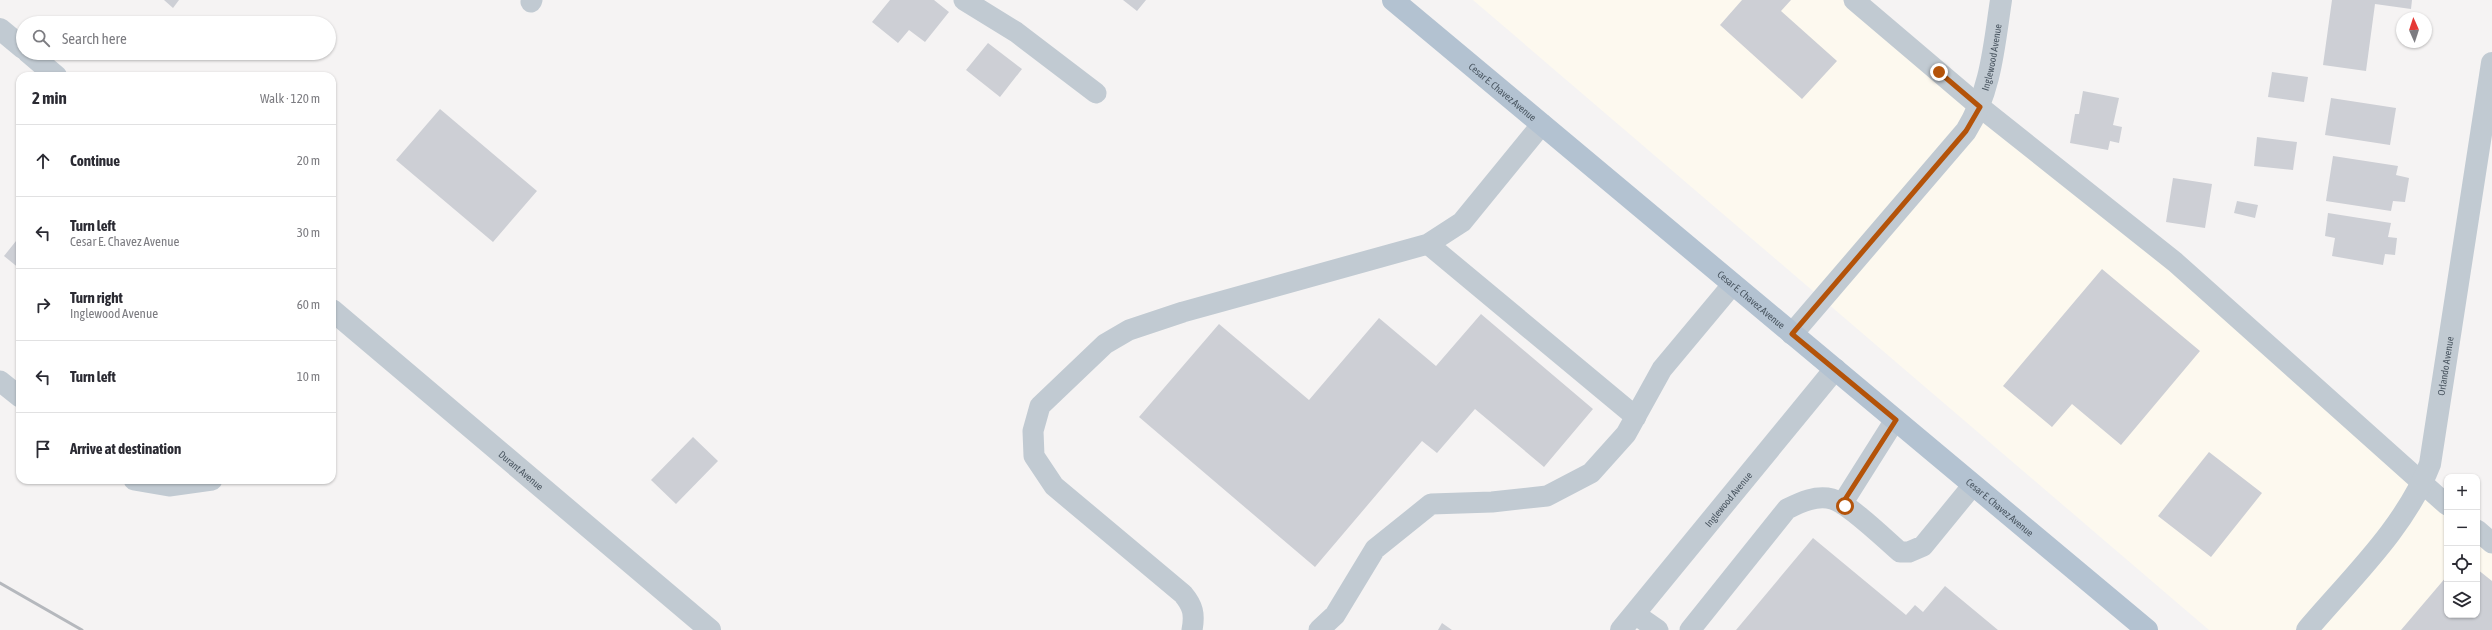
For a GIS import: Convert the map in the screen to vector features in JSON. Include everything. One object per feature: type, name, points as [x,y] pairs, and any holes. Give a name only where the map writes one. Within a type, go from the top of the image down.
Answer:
[{"type":"main road","name":"Cesar E. Chavez Avenue","points":[[1393,0],[2147,630]]},
{"type":"street","name":"Inglewood Avenue","points":[[1792,334],[1966,131],[1980,107],[1987,86],[2001,0]]},
{"type":"street","points":[[0,29],[16,42]]},
{"type":"street","points":[[37,60],[51,72]]},
{"type":"street","name":"Orlando Avenue","points":[[2307,630],[2398,523],[2414,502],[2422,484],[2435,443],[2492,63]]},
{"type":"street","name":"Durant Avenue","points":[[336,313],[710,630]]},
{"type":"street","name":"Inglewood Avenue","points":[[1628,622],[1835,369]]},
{"type":"lane","points":[[964,0],[1016,32],[1096,93]]},
{"type":"lane","points":[[1854,0],[1980,107],[2175,262],[2444,502]]},
{"type":"lane","points":[[1192,630],[1194,619],[1192,606],[1183,594],[1054,486],[1034,456],[1032,431],[1040,406],[1105,344],[1129,330],[1205,305],[1428,244],[1462,222],[1542,124]]},
{"type":"lane","points":[[1428,244],[1636,417]]},
{"type":"lane","points":[[1319,630],[1335,616],[1376,549],[1431,504],[1492,502],[1547,496],[1591,472],[1626,434],[1662,369],[1733,284]]},
{"type":"lane","points":[[0,381],[16,394]]},
{"type":"lane","points":[[1842,504],[1896,420]]},
{"type":"lane","points":[[157,484],[169,486],[183,484]]},
{"type":"lane","points":[[1690,630],[1787,509],[1803,501],[1820,498],[1832,499],[1842,504],[1900,552],[1909,552],[1923,546],[1973,485]]},
{"type":"lane","points":[[2480,533],[2492,543]]},
{"type":"lane","points":[[1628,622],[1658,630]]},
{"type":"shaded area","points":[[1473,0],[1860,0],[2444,494],[2444,618],[2480,618],[2480,525],[2492,535],[2492,630],[2209,630]]},
{"type":"building","points":[[164,0],[179,0],[173,8]]},
{"type":"building","points":[[890,0],[934,0],[949,12],[925,42],[909,30],[898,43],[872,22]]},
{"type":"building","points":[[1123,0],[1146,0],[1137,11]]},
{"type":"building","points":[[1742,0],[1791,0],[1781,11],[1837,61],[1802,99],[1720,25]]},
{"type":"building","points":[[2332,0],[2412,0],[2411,9],[2375,4],[2366,71],[2323,65]]},
{"type":"building","points":[[988,43],[1022,69],[1000,97],[966,70]]},
{"type":"building","points":[[2272,72],[2308,77],[2304,102],[2268,97]]},
{"type":"building","points":[[2083,91],[2119,98],[2113,125],[2122,127],[2119,143],[2110,141],[2108,150],[2070,143],[2075,114],[2079,114]]},
{"type":"building","points":[[2331,98],[2396,108],[2390,145],[2325,135]]},
{"type":"building","points":[[440,109],[537,191],[493,242],[396,160]]},
{"type":"building","points":[[2257,137],[2297,142],[2293,170],[2254,166]]},
{"type":"building","points":[[2333,156],[2398,166],[2396,175],[2409,178],[2405,202],[2393,201],[2391,211],[2326,201]]},
{"type":"building","points":[[2173,178],[2212,184],[2205,228],[2166,222]]},
{"type":"building","points":[[2237,201],[2258,205],[2255,218],[2234,213]]},
{"type":"building","points":[[2328,213],[2391,223],[2388,237],[2397,238],[2395,255],[2385,254],[2383,265],[2332,256],[2335,238],[2325,236]]},
{"type":"building","points":[[16,241],[16,266],[4,256]]},
{"type":"building","points":[[2102,269],[2200,351],[2121,445],[2072,404],[2052,427],[2003,386]]},
{"type":"building","points":[[1481,314],[1593,409],[1544,467],[1475,409],[1437,453],[1422,441],[1315,567],[1139,417],[1219,324],[1309,400],[1379,318],[1436,366]]},
{"type":"building","points":[[693,437],[718,461],[676,504],[651,480]]},
{"type":"building","points":[[2209,452],[2262,493],[2211,557],[2158,516]]},
{"type":"building","points":[[1813,538],[1906,615],[1915,605],[1923,612],[1945,586],[1998,630],[1736,630]]},
{"type":"building","points":[[2480,571],[2492,581],[2492,630],[2401,630],[2444,580],[2444,618],[2480,618]]},
{"type":"building","points":[[1442,623],[1452,630],[1438,630]]},
{"type":"railway","points":[[0,583],[82,630]]},
{"type":"route","points":[[1845,506],[1842,504],[1896,420],[1792,334],[1966,131],[1975,118],[1980,107],[1939,72]]}]
